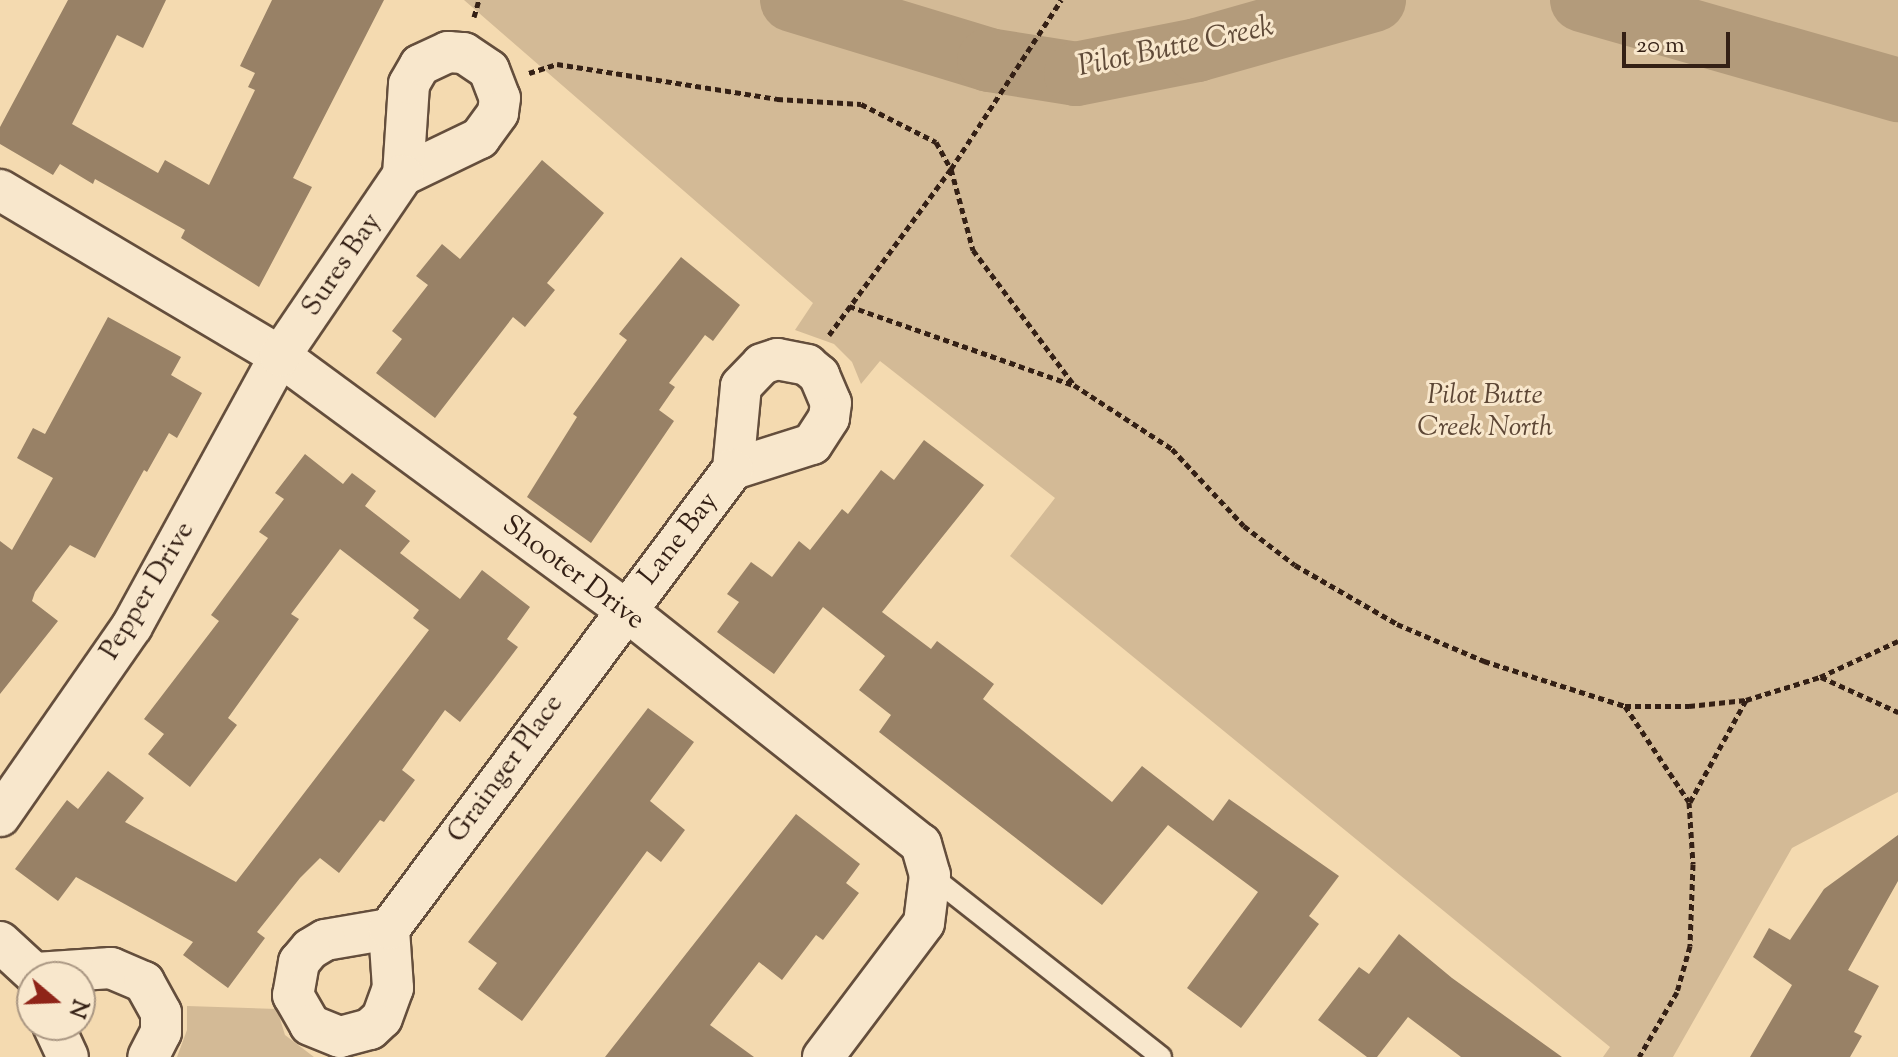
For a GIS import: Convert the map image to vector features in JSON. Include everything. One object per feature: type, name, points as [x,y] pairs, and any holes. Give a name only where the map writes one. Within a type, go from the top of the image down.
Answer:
[{"type":"street","points":[[464,53],[478,59],[497,83],[498,113],[480,138],[403,175],[409,84],[420,65],[433,56],[464,53]]},
{"type":"street","name":"Sures Bay","points":[[280,356],[403,175]]},
{"type":"street","name":"Shooter Drive","points":[[0,190],[280,356],[624,609],[921,844],[930,875],[924,923],[823,1057]]},
{"type":"street","name":"Pepper Drive","points":[[0,816],[132,626],[280,356]]},
{"type":"street","name":"Lane Bay","points":[[624,609],[733,469],[741,386],[750,373],[777,359],[807,365],[819,375],[831,403],[823,433],[812,444],[733,469]]},
{"type":"street","name":"Grainger Place","points":[[389,929],[624,609]]},
{"type":"street","points":[[0,942],[21,961]]},
{"type":"street","points":[[96,969],[111,968],[144,982],[161,1013],[161,1032],[148,1057]]},
{"type":"lane","points":[[930,875],[1161,1057]]},
{"type":"path","points":[[807,365],[951,169],[1061,0]]},
{"type":"path","points":[[497,83],[557,64],[777,99],[861,104],[936,142],[951,169],[973,250],[1074,385]]},
{"type":"path","points":[[849,306],[1074,385],[1172,449],[1244,526],[1352,599],[1484,661],[1625,706],[1746,700],[1820,677],[1898,641]]},
{"type":"path","points":[[1820,677],[1898,712]]},
{"type":"path","points":[[1689,802],[1746,700]]},
{"type":"path","points":[[1625,706],[1689,802],[1695,907],[1690,946],[1677,992],[1639,1057]]},
{"type":"green space","name":"Pilot Butte Creek North","points":[[464,0],[1898,0],[1898,792],[1792,848],[1673,1057],[1603,1057],[1610,1047],[1010,556],[1055,498],[880,361],[861,384],[852,362],[834,344],[795,330],[813,303]]},
{"type":"green space","points":[[187,1006],[277,1009],[285,1035],[314,1057],[177,1057],[187,1030]]},
{"type":"building","points":[[68,0],[166,0],[143,48],[117,35],[72,124],[158,173],[165,160],[209,185],[255,90],[248,87],[255,73],[240,66],[272,0],[384,0],[293,178],[312,187],[259,287],[181,238],[185,230],[95,179],[93,184],[60,164],[53,175],[0,144],[0,127]]},
{"type":"building","points":[[542,160],[604,213],[547,283],[555,290],[525,327],[513,317],[435,418],[376,373],[402,339],[392,331],[428,285],[416,276],[442,244],[460,259]]},
{"type":"building","points":[[681,257],[740,305],[713,341],[705,335],[669,383],[675,387],[659,410],[674,421],[591,543],[527,497],[577,417],[573,414],[627,340],[619,334]]},
{"type":"building","points":[[108,317],[181,357],[171,375],[202,393],[177,438],[169,433],[147,472],[144,470],[95,558],[70,545],[35,592],[32,601],[58,621],[0,694],[0,541],[12,550],[53,478],[17,458],[33,428],[45,434]]},
{"type":"building","points":[[924,440],[984,485],[882,612],[931,649],[937,641],[994,684],[983,699],[1112,802],[1142,766],[1213,821],[1229,799],[1339,876],[1309,916],[1319,924],[1241,1028],[1187,988],[1258,892],[1168,825],[1102,905],[879,732],[891,715],[859,690],[885,656],[823,607],[774,674],[717,632],[739,602],[727,594],[751,562],[772,577],[799,541],[810,550],[842,509],[848,514],[881,470],[894,480]]},
{"type":"building","points":[[305,454],[343,484],[352,473],[376,491],[365,506],[410,541],[400,553],[460,599],[482,570],[530,607],[507,639],[518,647],[493,680],[460,722],[445,710],[402,770],[415,780],[384,822],[380,820],[339,873],[320,858],[300,878],[257,932],[265,938],[228,988],[183,955],[193,942],[76,877],[58,901],[15,869],[67,800],[78,809],[108,771],[144,798],[125,822],[236,882],[429,630],[413,618],[419,610],[340,549],[291,614],[299,619],[228,718],[237,725],[190,787],[148,754],[164,734],[144,719],[219,621],[211,615],[268,538],[259,532],[284,499],[275,493]]},
{"type":"building","points":[[648,708],[694,742],[650,801],[685,830],[661,862],[647,851],[522,1021],[478,989],[497,963],[468,942]]},
{"type":"building","points":[[796,814],[860,864],[846,883],[859,893],[823,940],[816,935],[782,980],[759,962],[710,1025],[754,1057],[605,1057]]},
{"type":"building","points":[[1898,835],[1898,881],[1848,970],[1879,986],[1854,1032],[1862,1036],[1850,1057],[1750,1057],[1792,985],[1753,957],[1769,928],[1790,940],[1824,889]]},
{"type":"building","points":[[1399,934],[1452,978],[1562,1057],[1461,1057],[1408,1017],[1377,1057],[1367,1057],[1318,1020],[1359,967],[1369,974]]},
{"type":"waterway","name":"Pilot Butte Creek","points":[[792,0],[989,60],[1076,74],[1197,50],[1374,0]]},
{"type":"waterway","name":"Pilot Butte Creek","points":[[1582,0],[1898,90]]}]
